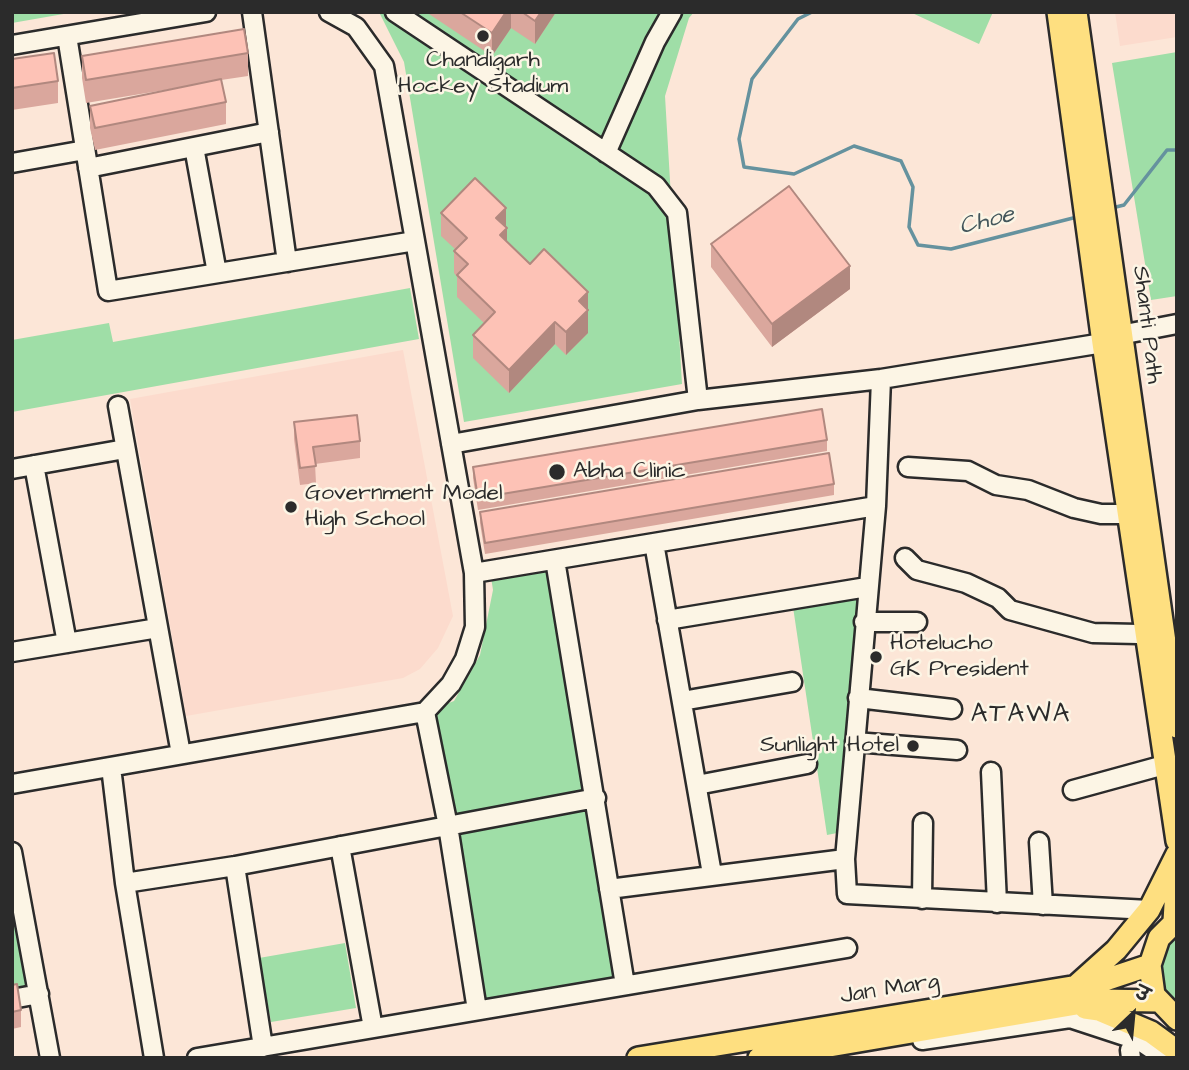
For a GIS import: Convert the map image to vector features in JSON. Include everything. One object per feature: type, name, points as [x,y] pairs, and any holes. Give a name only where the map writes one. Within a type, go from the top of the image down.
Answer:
[{"type":"main road","name":"Shanti Path","points":[[1058,12],[1087,154]]},
{"type":"main road","name":"Shanti Path","points":[[1076,12],[1087,154],[1111,339],[1177,727]]},
{"type":"main road","name":"Shanti Path","points":[[1111,339],[1118,442],[1176,832]]},
{"type":"main road","points":[[1177,854],[1149,910],[1074,995],[1100,1010],[1151,1032],[1177,1051]]},
{"type":"main road","points":[[1177,874],[1175,920],[1159,938],[1150,965],[1151,989],[1157,1001],[1177,1019]]},
{"type":"main road","name":"Jan Marg","points":[[759,1058],[1074,995],[1150,965]]},
{"type":"main road","name":"Jan Marg","points":[[638,1058],[1074,995],[1100,1000],[1157,1001]]},
{"type":"street","points":[[12,45],[206,12]]},
{"type":"street","points":[[252,12],[288,262]]},
{"type":"street","points":[[12,784],[425,712],[451,684],[466,659],[475,627],[474,573],[384,66],[356,27],[329,12]]},
{"type":"street","points":[[395,12],[656,186],[677,213],[698,400]]},
{"type":"street","points":[[606,153],[655,42],[672,12]]},
{"type":"street","points":[[67,36],[108,291],[415,241]]},
{"type":"street","points":[[88,168],[269,132]]},
{"type":"street","points":[[194,147],[217,274]]},
{"type":"street","points":[[12,163],[85,150]]},
{"type":"street","points":[[451,444],[698,400],[881,379],[1111,339],[1177,324]]},
{"type":"street","points":[[881,379],[876,506],[845,859],[847,894],[1149,910]]},
{"type":"street","points":[[118,406],[181,754]]},
{"type":"street","points":[[1118,442],[1112,460],[1161,800],[1176,832]]},
{"type":"street","points":[[12,469],[125,449]]},
{"type":"street","points":[[34,465],[67,643]]},
{"type":"street","points":[[908,467],[968,471],[996,485],[1028,490],[1074,508],[1119,514]]},
{"type":"street","points":[[474,573],[876,506]]},
{"type":"street","points":[[654,543],[712,874]]},
{"type":"street","points":[[905,558],[917,570],[965,583],[998,598],[1010,610],[1093,633],[1138,634]]},
{"type":"street","points":[[555,560],[625,985]]},
{"type":"street","points":[[667,620],[867,587]]},
{"type":"street","points":[[864,622],[917,622]]},
{"type":"street","points":[[12,652],[158,628]]},
{"type":"street","points":[[682,701],[793,681]]},
{"type":"street","points":[[858,698],[952,709]]},
{"type":"street","points":[[425,712],[448,826],[477,1010]]},
{"type":"street","points":[[855,742],[957,750]]},
{"type":"street","points":[[697,785],[807,764]]},
{"type":"street","points":[[111,767],[125,884],[154,1058]]},
{"type":"street","points":[[1073,790],[1157,767]]},
{"type":"street","points":[[991,772],[997,903]]},
{"type":"street","points":[[125,884],[235,866],[596,797]]},
{"type":"street","points":[[922,899],[923,823]]},
{"type":"street","points":[[1039,842],[1042,905]]},
{"type":"street","points":[[341,846],[373,1028]]},
{"type":"street","points":[[12,852],[16,895],[50,1058]]},
{"type":"street","points":[[609,889],[845,859]]},
{"type":"street","points":[[235,866],[263,1046]]},
{"type":"street","points":[[197,1058],[847,948]]},
{"type":"street","points":[[12,999],[38,994]]},
{"type":"street","points":[[819,1058],[1070,1018],[1140,1041],[1165,1058]]},
{"type":"shaded area","points":[[1115,12],[1177,12],[1177,37],[1120,46]]},
{"type":"shaded area","name":"Government Model High School","points":[[403,350],[453,616],[438,648],[420,669],[403,678],[186,716],[130,399]]},
{"type":"green space","points":[[12,12],[75,12],[12,23]]},
{"type":"green space","points":[[379,12],[694,12],[689,18],[665,96],[682,384],[464,422],[404,62]]},
{"type":"green space","points":[[910,12],[993,12],[979,44]]},
{"type":"green space","points":[[1177,52],[1177,296],[1151,300],[1112,63]]},
{"type":"green space","points":[[410,288],[419,339],[12,412],[12,340],[109,323],[113,342]]},
{"type":"green space","points":[[555,560],[625,985],[477,1010],[425,712],[454,701],[480,655],[493,590],[490,571]]},
{"type":"green space","points":[[857,598],[837,833],[827,835],[793,607]]},
{"type":"green space","points":[[21,901],[38,989],[12,993],[12,903]]},
{"type":"green space","points":[[1177,937],[1177,1006],[1168,998],[1160,981],[1159,967],[1166,948]]},
{"type":"green space","points":[[345,943],[356,1008],[271,1022],[259,958]]},
{"type":"building","points":[[460,12],[506,12],[492,33]]},
{"type":"building","points":[[522,12],[541,12],[535,21]]},
{"type":"building","points":[[244,29],[248,53],[86,80],[82,56]]},
{"type":"building","points":[[54,53],[58,81],[12,88],[12,59]]},
{"type":"building","points":[[221,79],[226,102],[95,128],[90,106]]},
{"type":"building","points":[[475,178],[506,208],[496,218],[507,228],[500,235],[530,264],[544,249],[588,292],[579,301],[588,310],[566,332],[555,322],[509,370],[473,335],[495,312],[457,275],[468,264],[454,251],[467,238],[441,213]]},
{"type":"building","points":[[789,186],[850,266],[772,324],[711,244]]},
{"type":"building","points":[[822,409],[827,440],[478,498],[473,467]]},
{"type":"building","points":[[357,415],[360,441],[313,447],[316,466],[300,468],[294,422]]},
{"type":"building","points":[[829,453],[834,484],[485,543],[480,512]]},
{"type":"building","points":[[17,984],[21,1010],[12,1012],[12,985]]},
{"type":"waterway","name":"Choe","points":[[812,12],[798,19],[752,79],[739,139],[744,167],[794,174],[854,146],[901,161],[913,187],[909,227],[918,245],[951,249],[1077,217]]},
{"type":"waterway","name":"Choe","points":[[1112,208],[1124,205],[1167,150],[1177,150]]},
{"type":"place","name":"Chandigarh Hockey Stadium","points":[[483,36]]},
{"type":"place","name":"Abha Clinic","points":[[557,472]]},
{"type":"place","name":"Government Model High School","points":[[291,507]]},
{"type":"place","name":"Hotelucho GK President","points":[[876,657]]},
{"type":"place","name":"Sunlight Hotel","points":[[913,746]]},
{"type":"district","name":"ATAWA","points":[[1021,716]]}]
